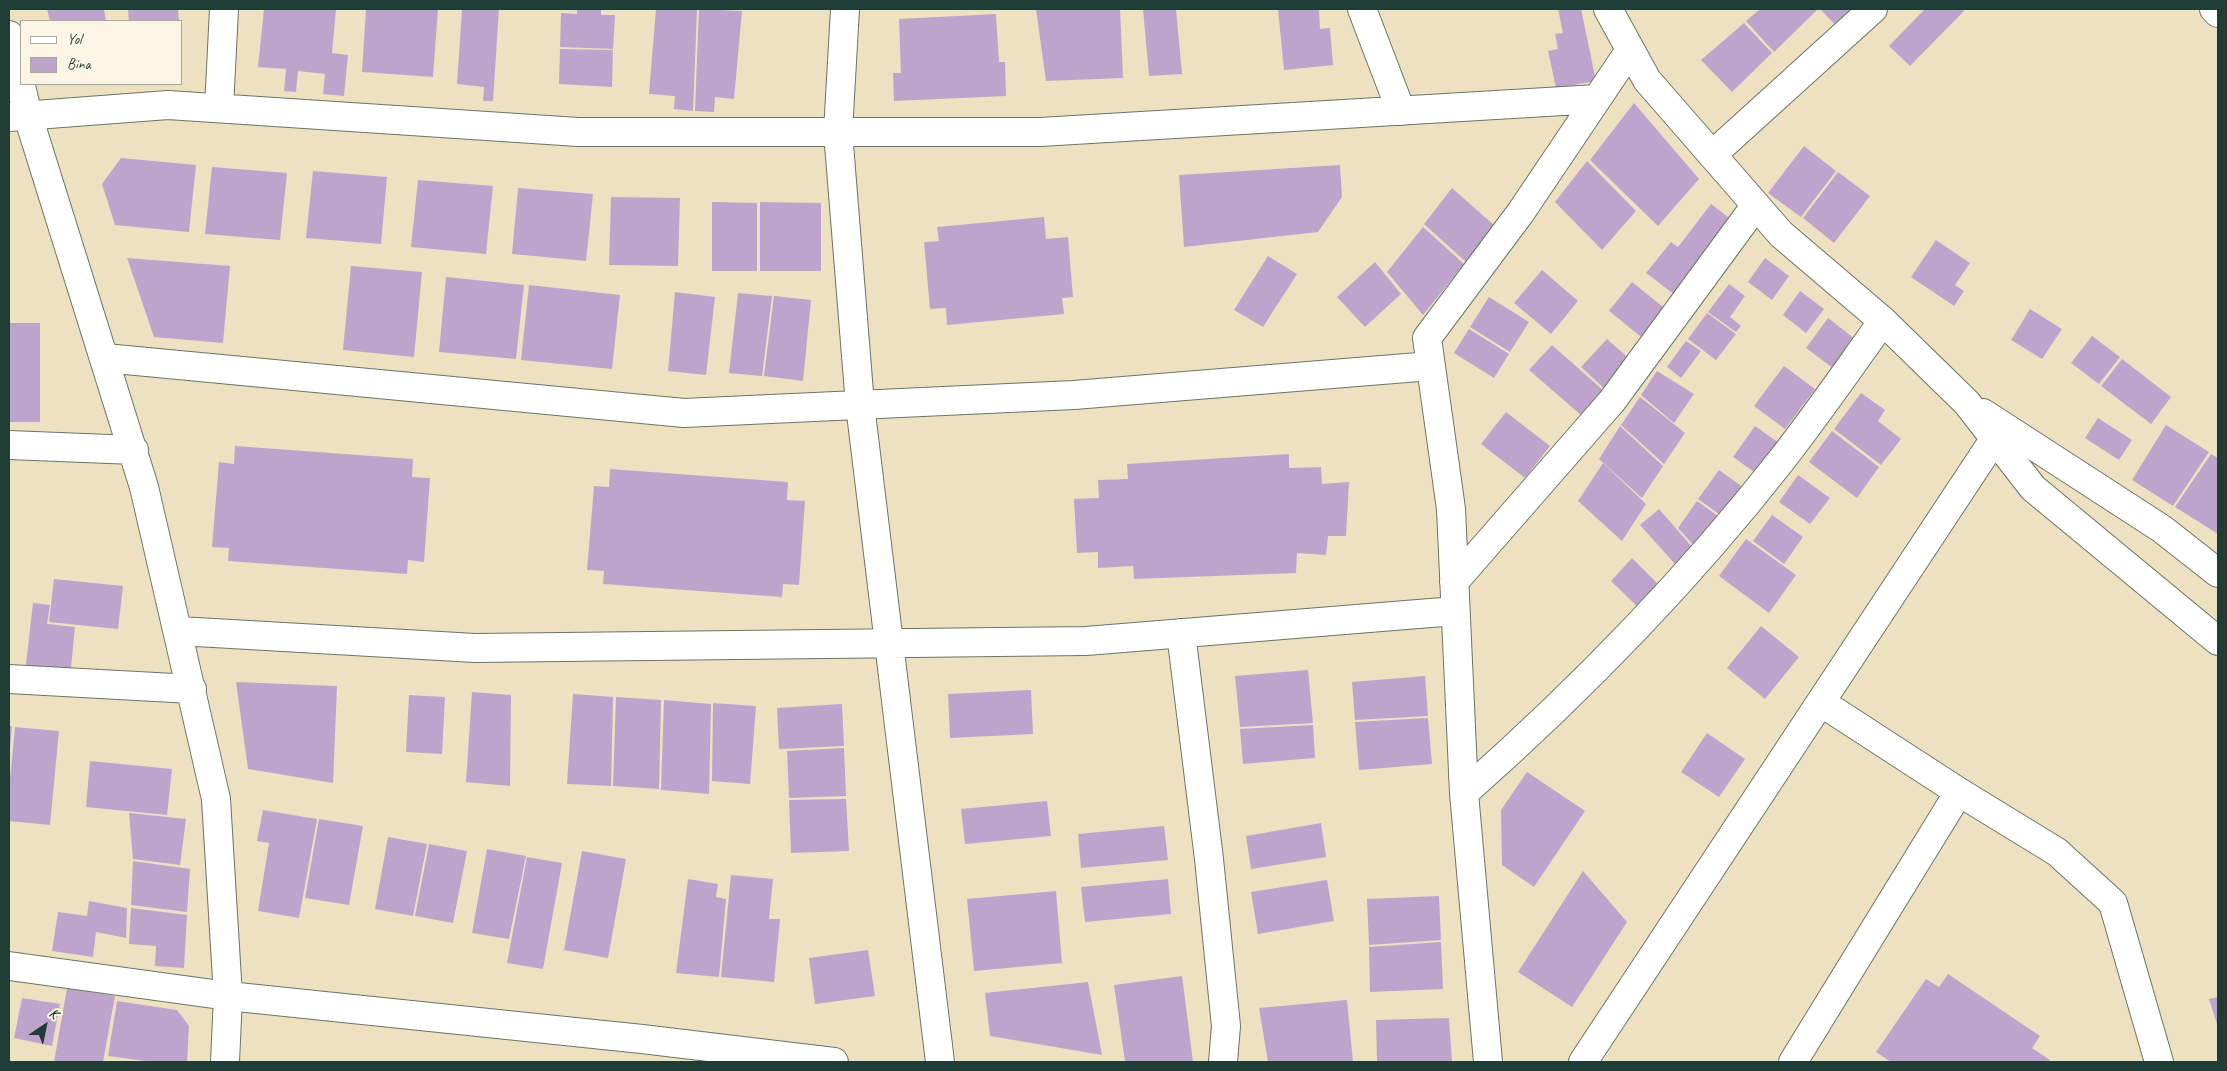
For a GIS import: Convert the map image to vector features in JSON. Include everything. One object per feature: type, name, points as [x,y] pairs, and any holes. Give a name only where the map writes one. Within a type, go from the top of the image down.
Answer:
[{"type":"street","points":[[219,108],[224,9]]},
{"type":"street","points":[[844,9],[838,132],[860,405],[940,1062]]},
{"type":"street","points":[[1362,9],[1401,110]]},
{"type":"street","points":[[1608,9],[1647,80],[1781,234],[1883,321],[1967,402],[2033,488],[2218,640]]},
{"type":"street","points":[[1712,155],[1873,9]]},
{"type":"street","points":[[2214,9],[2218,13]]},
{"type":"street","points":[[9,35],[18,116],[105,358],[134,450],[179,631],[216,799],[228,996],[225,1062]]},
{"type":"street","points":[[1488,1062],[1464,793],[1450,509],[1427,338],[1522,212],[1630,50]]},
{"type":"street","points":[[18,116],[168,105],[578,132],[1040,132],[1597,99]]},
{"type":"street","points":[[1454,582],[1612,401],[1756,205]]},
{"type":"street","points":[[1464,793],[1540,726],[1665,599],[1780,462],[1883,321]]},
{"type":"street","points":[[105,358],[684,413],[1074,395],[1431,366]]},
{"type":"street","points":[[1967,402],[2162,529],[2218,573]]},
{"type":"street","points":[[1583,1062],[1822,703],[1995,438]]},
{"type":"street","points":[[9,445],[134,450]]},
{"type":"street","points":[[179,631],[475,648],[1086,641],[1455,611]]},
{"type":"street","points":[[1180,633],[1209,860],[1226,1026],[1223,1062]]},
{"type":"street","points":[[9,679],[192,689]]},
{"type":"street","points":[[1822,703],[1959,792],[2057,852],[2113,903],[2159,1062]]},
{"type":"street","points":[[1793,1062],[1959,792]]},
{"type":"street","points":[[9,966],[228,996],[632,1038],[834,1062]]},
{"type":"building","points":[[47,9],[104,9],[106,20],[50,20]]},
{"type":"building","points":[[128,9],[178,9],[179,20],[129,20]]},
{"type":"building","points":[[264,9],[336,9],[332,53],[348,55],[344,96],[323,94],[325,74],[298,71],[296,92],[284,91],[286,69],[258,67]]},
{"type":"building","points":[[366,9],[438,9],[433,77],[362,72]]},
{"type":"building","points":[[462,9],[499,9],[493,101],[483,101],[484,87],[457,84]]},
{"type":"building","points":[[577,9],[601,9],[601,15],[615,15],[613,49],[560,47],[561,13],[577,14]]},
{"type":"building","points":[[656,9],[697,9],[693,111],[674,109],[675,96],[649,94]]},
{"type":"building","points":[[699,9],[742,11],[734,99],[715,97],[714,112],[695,111]]},
{"type":"building","points":[[1036,9],[1120,9],[1123,78],[1046,81]]},
{"type":"building","points":[[1143,9],[1176,9],[1182,74],[1149,76]]},
{"type":"building","points":[[1278,9],[1319,9],[1320,29],[1330,28],[1333,65],[1284,70]]},
{"type":"building","points":[[1558,9],[1581,9],[1596,81],[1556,88],[1548,51],[1558,49],[1555,34],[1563,33]]},
{"type":"building","points":[[1760,9],[1818,9],[1774,52],[1746,21]]},
{"type":"building","points":[[1820,9],[1869,9],[1843,33]]},
{"type":"building","points":[[1925,9],[1962,9],[1964,11],[1910,66],[1889,46]]},
{"type":"building","points":[[996,14],[999,62],[1005,62],[1006,96],[894,101],[893,73],[901,73],[899,19]]},
{"type":"building","points":[[1744,23],[1772,53],[1732,92],[1701,60]]},
{"type":"building","points":[[560,49],[613,50],[612,87],[559,84]]},
{"type":"building","points":[[1634,103],[1699,179],[1658,226],[1590,160]]},
{"type":"building","points":[[1804,146],[1836,171],[1801,217],[1768,193]]},
{"type":"building","points":[[121,158],[196,165],[189,232],[115,225],[102,184]]},
{"type":"building","points":[[1587,161],[1636,211],[1602,250],[1555,202]]},
{"type":"building","points":[[1340,165],[1342,197],[1318,232],[1184,247],[1179,175]]},
{"type":"building","points":[[212,167],[287,173],[280,240],[205,234]]},
{"type":"building","points":[[313,171],[387,177],[381,244],[306,238]]},
{"type":"building","points":[[1838,172],[1870,196],[1834,243],[1803,218]]},
{"type":"building","points":[[418,180],[493,186],[486,254],[411,247]]},
{"type":"building","points":[[518,188],[593,194],[586,261],[512,254]]},
{"type":"building","points":[[1452,188],[1495,226],[1466,262],[1424,224]]},
{"type":"building","points":[[611,197],[680,198],[678,266],[609,265]]},
{"type":"building","points":[[712,202],[757,203],[757,271],[712,271]]},
{"type":"building","points":[[760,202],[821,203],[821,271],[760,271]]},
{"type":"building","points":[[1711,204],[1737,224],[1679,298],[1646,273],[1671,242],[1678,247]]},
{"type":"building","points":[[1044,217],[1046,239],[1068,237],[1073,297],[1062,298],[1064,314],[947,325],[946,308],[930,309],[924,242],[939,241],[937,227]]},
{"type":"building","points":[[1423,227],[1464,264],[1423,315],[1387,272]]},
{"type":"building","points":[[1936,240],[1970,263],[1955,285],[1964,291],[1954,306],[1911,277]]},
{"type":"building","points":[[1268,256],[1297,274],[1263,327],[1234,310]]},
{"type":"building","points":[[127,258],[230,266],[223,343],[154,337]]},
{"type":"building","points":[[1765,258],[1789,276],[1772,300],[1748,282]]},
{"type":"building","points":[[1375,262],[1401,294],[1365,327],[1337,297]]},
{"type":"building","points":[[351,266],[422,272],[414,357],[343,350]]},
{"type":"building","points":[[1542,270],[1578,301],[1551,334],[1514,303]]},
{"type":"building","points":[[446,277],[524,285],[516,359],[439,352]]},
{"type":"building","points":[[1632,282],[1668,311],[1645,340],[1609,311]]},
{"type":"building","points":[[1729,284],[1745,296],[1730,317],[1741,326],[1736,332],[1708,312]]},
{"type":"building","points":[[529,285],[620,295],[612,369],[521,360]]},
{"type":"building","points":[[1800,291],[1824,309],[1806,333],[1783,315]]},
{"type":"building","points":[[675,292],[715,297],[706,375],[668,371]]},
{"type":"building","points":[[738,293],[772,296],[762,376],[729,373]]},
{"type":"building","points":[[774,296],[811,300],[803,381],[764,376]]},
{"type":"building","points":[[1489,297],[1529,322],[1510,352],[1470,327]]},
{"type":"building","points":[[2030,309],[2062,329],[2042,359],[2011,340]]},
{"type":"building","points":[[1707,313],[1736,334],[1716,360],[1688,339]]},
{"type":"building","points":[[1828,318],[1859,342],[1837,371],[1806,348]]},
{"type":"building","points":[[9,323],[40,323],[40,422],[9,422]]},
{"type":"building","points":[[1469,329],[1509,354],[1494,378],[1454,353]]},
{"type":"building","points":[[2092,336],[2120,357],[2099,384],[2071,363]]},
{"type":"building","points":[[1607,339],[1632,361],[1606,390],[1581,367]]},
{"type":"building","points":[[1686,341],[1701,351],[1681,378],[1667,367]]},
{"type":"building","points":[[1552,345],[1604,391],[1582,416],[1529,370]]},
{"type":"building","points":[[2122,359],[2171,397],[2151,424],[2101,386]]},
{"type":"building","points":[[1784,366],[1815,389],[1785,429],[1754,406]]},
{"type":"building","points":[[1657,371],[1694,394],[1674,423],[1641,395]]},
{"type":"building","points":[[1861,393],[1885,410],[1878,421],[1901,439],[1881,465],[1834,429]]},
{"type":"building","points":[[1640,397],[1685,433],[1664,464],[1621,425]]},
{"type":"building","points":[[1506,412],[1550,446],[1525,478],[1481,444]]},
{"type":"building","points":[[2098,418],[2132,440],[2119,460],[2085,438]]},
{"type":"building","points":[[2166,425],[2209,452],[2173,506],[2132,480]]},
{"type":"building","points":[[1620,426],[1663,466],[1642,498],[1599,459]]},
{"type":"building","points":[[1755,426],[1779,443],[1757,474],[1733,457]]},
{"type":"building","points":[[1832,431],[1879,467],[1857,498],[1809,462]]},
{"type":"building","points":[[235,446],[413,459],[412,477],[430,478],[424,562],[408,560],[407,574],[228,561],[229,548],[212,547],[219,462],[234,464]]},
{"type":"building","points":[[1289,454],[1289,468],[1321,467],[1322,484],[1349,482],[1346,536],[1328,536],[1326,555],[1297,553],[1296,573],[1134,579],[1133,566],[1098,568],[1098,552],[1077,553],[1074,499],[1099,498],[1098,480],[1128,479],[1127,464]]},
{"type":"building","points":[[2211,454],[2218,458],[2218,534],[2175,507]]},
{"type":"building","points":[[1603,463],[1646,504],[1622,541],[1578,501]]},
{"type":"building","points":[[610,469],[788,482],[787,500],[805,501],[799,585],[783,584],[782,597],[603,584],[604,571],[587,570],[594,486],[609,487]]},
{"type":"building","points":[[1719,470],[1747,490],[1726,519],[1698,499]]},
{"type":"building","points":[[1798,475],[1830,498],[1810,524],[1779,502]]},
{"type":"building","points":[[1697,501],[1725,521],[1695,547],[1678,528]]},
{"type":"building","points":[[1659,509],[1693,548],[1675,564],[1640,525]]},
{"type":"building","points":[[1772,515],[1803,537],[1784,564],[1753,541]]},
{"type":"building","points":[[1746,539],[1796,575],[1769,613],[1719,576]]},
{"type":"building","points":[[1632,558],[1660,586],[1639,608],[1611,581]]},
{"type":"building","points":[[54,579],[123,586],[118,629],[49,622]]},
{"type":"building","points":[[33,603],[50,605],[47,624],[75,627],[70,678],[25,673]]},
{"type":"building","points":[[1761,626],[1799,657],[1765,699],[1727,668]]},
{"type":"building","points":[[1308,670],[1313,723],[1240,727],[1235,676]]},
{"type":"building","points":[[1425,676],[1428,716],[1355,720],[1352,682]]},
{"type":"building","points":[[236,682],[337,686],[333,783],[248,769]]},
{"type":"building","points":[[1031,690],[1033,734],[950,738],[948,694]]},
{"type":"building","points":[[472,692],[511,695],[510,786],[466,782]]},
{"type":"building","points":[[573,694],[613,697],[611,786],[567,784]]},
{"type":"building","points":[[409,695],[445,697],[442,754],[406,752]]},
{"type":"building","points":[[616,697],[661,700],[659,789],[613,786]]},
{"type":"building","points":[[664,700],[711,704],[709,794],[661,790]]},
{"type":"building","points":[[713,703],[756,706],[750,784],[712,781]]},
{"type":"building","points":[[842,704],[844,746],[779,749],[777,708]]},
{"type":"building","points":[[1428,718],[1432,764],[1359,770],[1355,722]]},
{"type":"building","points":[[1313,725],[1315,758],[1243,764],[1240,729]]},
{"type":"building","points":[[9,726],[12,726],[10,750],[9,750]]},
{"type":"building","points":[[15,727],[59,731],[50,825],[9,821],[9,790]]},
{"type":"building","points":[[1707,733],[1745,759],[1719,797],[1681,772]]},
{"type":"building","points":[[844,748],[846,796],[789,798],[787,751]]},
{"type":"building","points":[[90,761],[172,769],[167,815],[86,807]]},
{"type":"building","points":[[1527,772],[1585,811],[1534,887],[1502,865],[1501,810]]},
{"type":"building","points":[[846,799],[849,851],[791,853],[789,800]]},
{"type":"building","points":[[1047,801],[1051,836],[965,844],[961,809]]},
{"type":"building","points":[[263,810],[317,819],[299,918],[258,911],[269,843],[257,841]]},
{"type":"building","points":[[129,813],[186,819],[180,865],[133,859]]},
{"type":"building","points":[[319,819],[363,826],[349,905],[305,898]]},
{"type":"building","points":[[1321,823],[1326,857],[1251,869],[1246,836]]},
{"type":"building","points":[[1164,826],[1168,860],[1081,868],[1078,834]]},
{"type":"building","points":[[388,837],[427,844],[413,916],[375,909]]},
{"type":"building","points":[[429,844],[467,851],[453,923],[415,916]]},
{"type":"building","points":[[487,849],[526,856],[509,939],[472,933]]},
{"type":"building","points":[[582,851],[626,859],[608,958],[564,950]]},
{"type":"building","points":[[527,857],[562,863],[543,969],[507,963]]},
{"type":"building","points":[[133,861],[190,869],[187,912],[131,905]]},
{"type":"building","points":[[1583,871],[1627,922],[1572,1007],[1518,972]]},
{"type":"building","points":[[731,875],[773,879],[769,919],[780,919],[774,982],[721,977]]},
{"type":"building","points":[[688,879],[718,884],[716,897],[726,899],[719,977],[676,973]]},
{"type":"building","points":[[1168,879],[1171,914],[1085,922],[1081,887]]},
{"type":"building","points":[[1327,880],[1334,921],[1258,934],[1251,892]]},
{"type":"building","points":[[1056,891],[1062,963],[974,971],[967,899]]},
{"type":"building","points":[[1439,896],[1441,940],[1369,945],[1367,899]]},
{"type":"building","points":[[89,901],[127,908],[126,938],[96,932],[93,957],[52,951],[58,912],[87,916]]},
{"type":"building","points":[[131,908],[187,915],[184,968],[155,966],[156,946],[129,944]]},
{"type":"building","points":[[1441,942],[1443,989],[1370,992],[1369,947]]},
{"type":"building","points":[[868,950],[875,996],[815,1004],[809,958]]},
{"type":"building","points":[[1948,974],[2040,1036],[2032,1048],[2050,1060],[2048,1062],[1891,1062],[1876,1052],[1926,979],[1939,987]]},
{"type":"building","points":[[1182,976],[1193,1062],[1125,1062],[1114,985]]},
{"type":"building","points":[[1088,982],[1102,1055],[990,1036],[985,993]]},
{"type":"building","points":[[67,988],[115,996],[103,1062],[54,1062]]},
{"type":"building","points":[[2218,997],[2218,1027],[2209,999]]},
{"type":"building","points":[[22,998],[60,1004],[52,1046],[14,1038]]},
{"type":"building","points":[[1347,1000],[1353,1062],[1268,1062],[1259,1008]]},
{"type":"building","points":[[117,1001],[177,1010],[189,1026],[187,1062],[153,1062],[108,1056]]},
{"type":"building","points":[[1449,1018],[1452,1062],[1377,1062],[1376,1020]]}]
